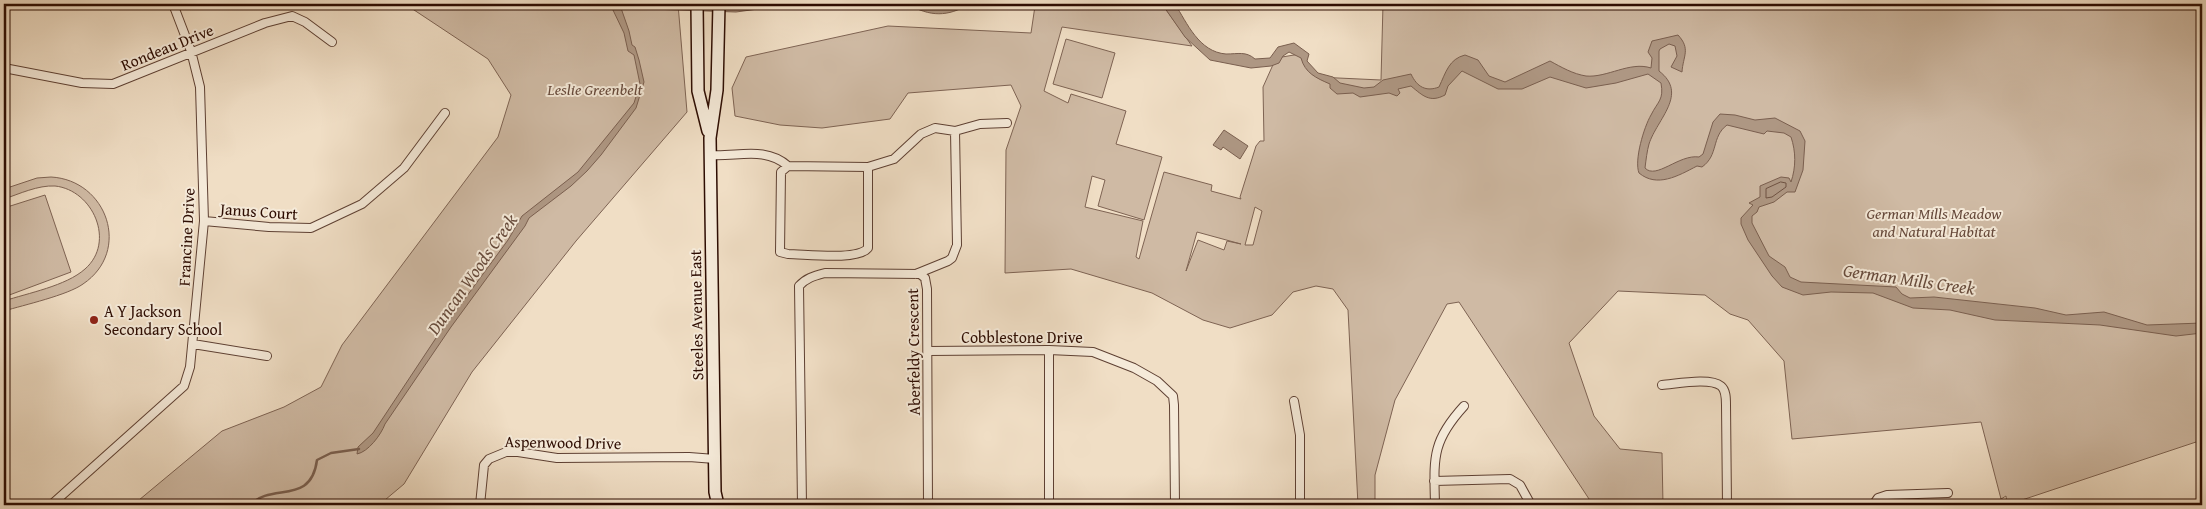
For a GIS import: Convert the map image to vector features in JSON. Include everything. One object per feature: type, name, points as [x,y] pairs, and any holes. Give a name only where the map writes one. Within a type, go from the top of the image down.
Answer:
[{"type":"main road","name":"Steeles Avenue East","points":[[697,4],[698,91],[710,138]]},
{"type":"main road","name":"Steeles Avenue East","points":[[718,505],[715,492],[710,138],[717,90],[719,4]]},
{"type":"main road","name":"Steeles Avenue East","points":[[710,505],[715,492]]},
{"type":"street","name":"Francine Drive","points":[[51,505],[184,386],[190,367],[204,220],[200,87],[191,51],[173,4]]},
{"type":"street","name":"Rondeau Drive","points":[[4,68],[82,83],[113,84],[191,51],[265,23],[292,16],[305,22],[332,42]]},
{"type":"street","name":"Janus Court","points":[[204,220],[269,227],[311,228],[362,204],[404,168],[445,113]]},
{"type":"street","points":[[710,155],[767,154],[781,160],[788,166],[868,167],[894,159],[921,134],[936,128],[955,131],[980,124],[1007,123]]},
{"type":"street","points":[[916,274],[952,258],[957,245],[955,131]]},
{"type":"street","points":[[788,166],[781,172],[780,252],[839,256],[856,256],[865,252],[868,248],[868,167]]},
{"type":"street","name":"Aberfeldy Crescent","points":[[802,505],[800,286],[812,276],[825,273],[920,274],[925,278],[928,289],[928,505]]},
{"type":"street","points":[[193,344],[268,356]]},
{"type":"street","points":[[1049,350],[1049,505]]},
{"type":"street","name":"Cobblestone Drive","points":[[928,351],[1049,350],[1093,352],[1134,368],[1167,388],[1173,396],[1174,404],[1174,505]]},
{"type":"street","points":[[1662,385],[1714,382],[1722,386],[1726,393],[1727,505]]},
{"type":"street","points":[[1294,401],[1300,435],[1300,505]]},
{"type":"street","points":[[1435,505],[1434,463],[1438,447],[1448,423],[1464,406]]},
{"type":"street","name":"Aspenwood Drive","points":[[480,505],[484,465],[488,459],[506,452],[557,458],[688,457],[715,459]]},
{"type":"street","points":[[1434,481],[1510,479],[1520,485],[1531,505]]},
{"type":"street","points":[[1873,505],[1878,498],[1887,495],[1948,493]]},
{"type":"green space","name":"Leslie Greenbelt","points":[[405,4],[678,4],[687,112],[576,241],[472,372],[404,484],[379,505],[133,505],[222,431],[284,407],[321,387],[342,345],[498,137],[511,95],[488,59]]},
{"type":"green space","name":"German Mills Meadow and Natural Habitat","points":[[1021,4],[1162,4],[1192,46],[1062,27],[1044,91],[1068,103],[1071,94],[1126,111],[1116,144],[1162,157],[1144,220],[1098,206],[1105,180],[1092,176],[1085,207],[1143,221],[1136,257],[1139,259],[1164,172],[1212,185],[1211,191],[1241,199],[1240,197],[1256,146],[1260,141],[1264,141],[1263,87],[1276,58],[1300,54],[1317,77],[1381,80],[1383,4],[2202,4],[2202,440],[2007,505],[2006,496],[2001,499],[1981,422],[1792,439],[1784,361],[1748,320],[1730,314],[1705,295],[1618,291],[1569,343],[1594,416],[1620,449],[1662,453],[1663,505],[1593,505],[1459,302],[1447,304],[1395,400],[1375,475],[1375,505],[1358,505],[1348,310],[1333,289],[1316,286],[1293,292],[1272,315],[1230,328],[1203,320],[1152,293],[1071,269],[1005,273],[1006,150],[1021,106],[1011,85],[908,93],[890,119],[822,128],[780,125],[735,116],[732,88],[746,57],[888,26],[1031,33],[1035,6]],"holes":[[[1255,207],[1262,211],[1253,245],[1245,245]],[[1197,232],[1241,244],[1227,241],[1224,250],[1198,240],[1186,271]]]},
{"type":"green space","points":[[1066,39],[1115,53],[1102,98],[1053,84]]},
{"type":"green space","points":[[51,177],[70,181],[87,190],[99,203],[106,219],[109,236],[107,254],[98,270],[76,288],[57,296],[4,311],[4,301],[46,288],[77,275],[94,258],[99,245],[96,219],[80,197],[68,190],[49,186],[29,190],[4,199],[4,189],[37,178]]},
{"type":"green space","points":[[45,195],[71,272],[4,297],[4,208]]},
{"type":"water","points":[[607,4],[861,4],[758,9],[736,12],[621,8],[632,45],[635,47],[644,82],[636,108],[587,171],[571,186],[529,218],[451,327],[377,438],[370,447],[357,454],[358,447],[373,433],[436,338],[508,240],[522,216],[578,172],[634,103],[640,84],[634,55],[628,51],[624,33],[612,8]]},
{"type":"water","points":[[907,4],[937,6],[942,4],[970,4],[954,11],[939,14],[924,11]]},
{"type":"water","points":[[1162,4],[1175,4],[1189,28],[1201,42],[1217,52],[1245,54],[1255,59],[1270,58],[1278,47],[1294,43],[1309,54],[1307,61],[1318,73],[1333,77],[1340,83],[1364,88],[1374,87],[1383,80],[1411,74],[1419,85],[1426,89],[1439,87],[1452,63],[1465,55],[1478,60],[1489,76],[1505,82],[1550,61],[1572,72],[1586,76],[1602,75],[1643,66],[1651,68],[1652,58],[1648,52],[1652,41],[1678,35],[1685,49],[1682,72],[1671,67],[1677,56],[1675,46],[1669,44],[1659,51],[1659,71],[1668,80],[1671,98],[1649,144],[1645,168],[1655,171],[1684,159],[1699,157],[1703,154],[1713,122],[1720,114],[1735,115],[1755,120],[1775,118],[1800,131],[1805,141],[1803,170],[1795,192],[1787,192],[1774,202],[1759,207],[1752,216],[1752,223],[1769,256],[1785,267],[1790,277],[1801,282],[1896,287],[1902,294],[1910,298],[1934,297],[2035,308],[2066,315],[2104,312],[2147,325],[2202,323],[2202,333],[2176,336],[2100,325],[1995,320],[1950,310],[1913,308],[1873,293],[1831,292],[1803,295],[1782,287],[1772,276],[1748,240],[1741,224],[1741,218],[1753,205],[1749,203],[1760,197],[1760,186],[1781,177],[1789,178],[1791,182],[1795,165],[1795,154],[1791,137],[1784,133],[1767,131],[1764,134],[1727,125],[1719,135],[1711,157],[1702,167],[1697,166],[1668,179],[1653,180],[1639,173],[1638,167],[1643,135],[1648,120],[1662,93],[1661,83],[1648,74],[1616,83],[1586,88],[1550,77],[1522,89],[1498,89],[1462,71],[1448,86],[1445,95],[1435,98],[1423,95],[1411,86],[1398,89],[1400,93],[1397,96],[1389,93],[1360,97],[1353,93],[1337,94],[1330,88],[1330,84],[1316,77],[1305,68],[1301,58],[1289,52],[1283,56],[1279,63],[1271,66],[1251,68],[1210,60],[1185,37]]},
{"type":"water","points":[[1224,130],[1248,146],[1240,159],[1223,147],[1221,150],[1213,145]]},
{"type":"waterway","name":"Duncan Woods Creek","points":[[250,505],[259,498],[290,491],[307,483],[313,474],[317,460],[331,453],[359,449]]},
{"type":"place","name":"A Y Jackson Secondary School","points":[[94,320]]},
{"type":"water label","name":"German Mills Creek","points":[[1909,279]]}]
